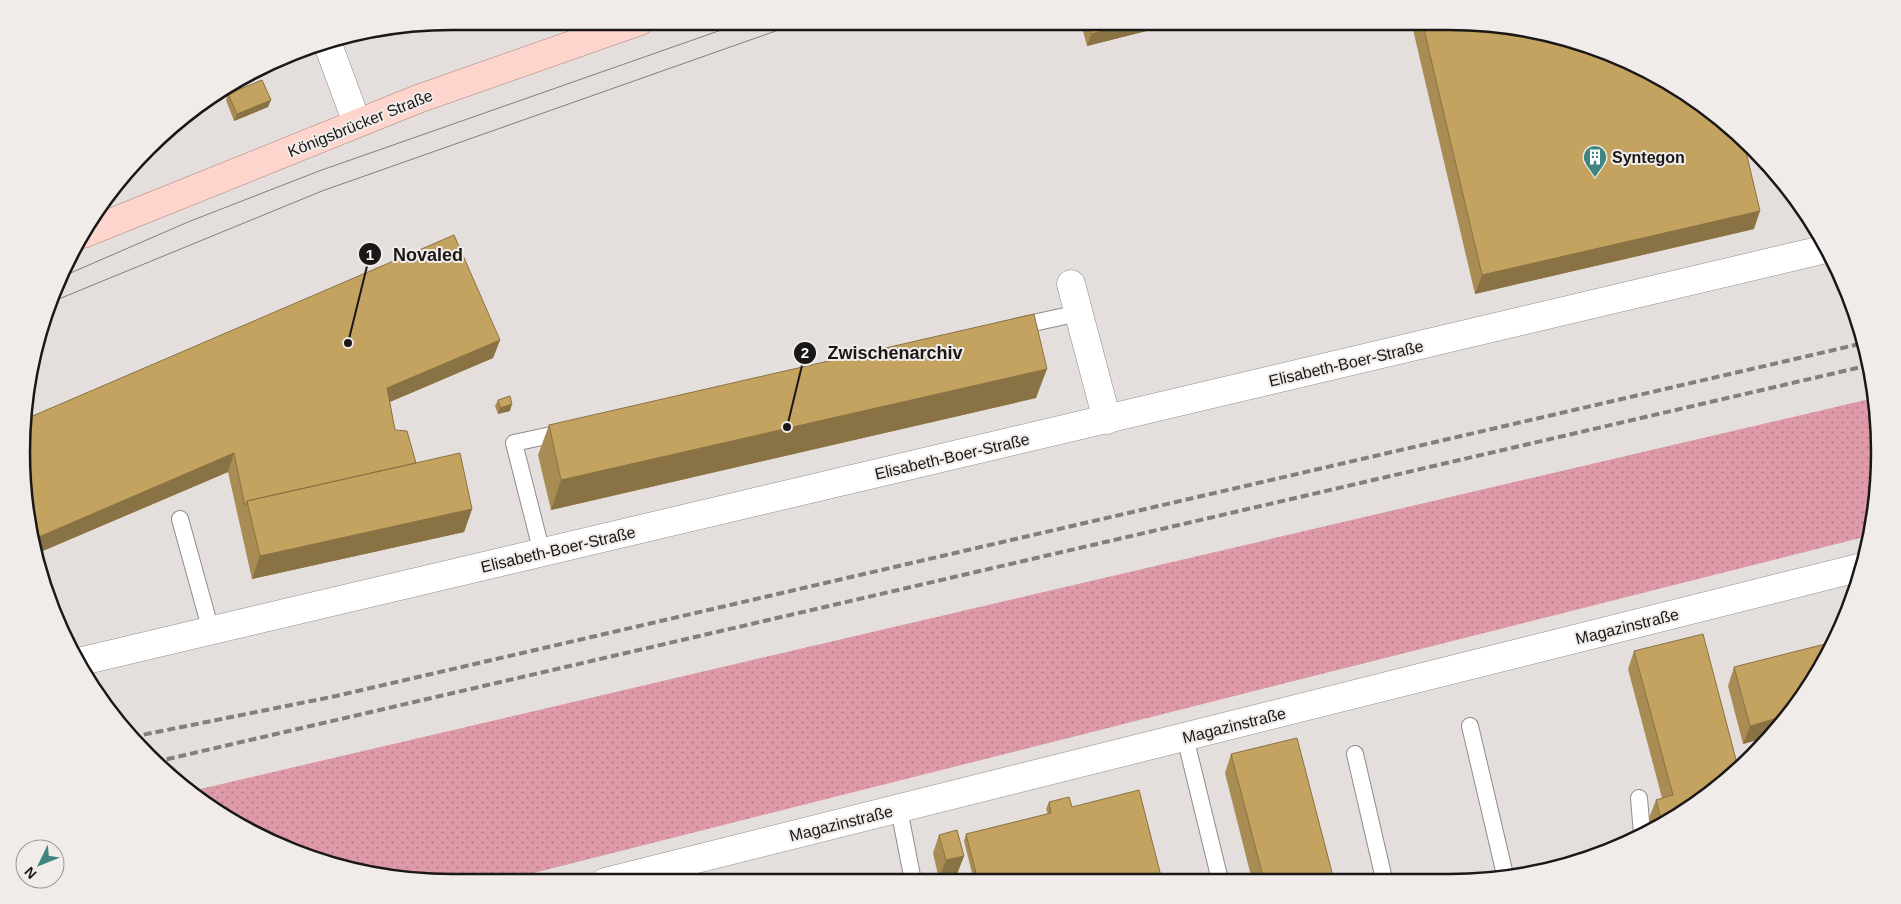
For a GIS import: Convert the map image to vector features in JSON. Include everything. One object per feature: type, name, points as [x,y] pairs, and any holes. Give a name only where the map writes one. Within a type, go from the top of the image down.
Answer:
[{"type":"main road","name":"Königsbrücker Straße","points":[[94,230],[418,99],[614,30]]},
{"type":"street","points":[[329,48],[357,123]]},
{"type":"street","name":"Elisabeth-Boer-Straße","points":[[86,660],[1107,420],[1819,250]]},
{"type":"street","points":[[1071,284],[1107,420]]},
{"type":"street","name":"Magazinstraße","points":[[638,874],[1855,569]]},
{"type":"lane","points":[[1004,330],[1079,314]]},
{"type":"lane","points":[[542,553],[514,443],[582,428]]},
{"type":"lane","points":[[180,519],[211,631]]},
{"type":"lane","points":[[1470,726],[1504,870]]},
{"type":"lane","points":[[1185,737],[1219,874]]},
{"type":"lane","points":[[1355,754],[1383,874]]},
{"type":"lane","points":[[1639,798],[1641,827]]},
{"type":"lane","points":[[899,809],[912,874]]},
{"type":"shaded area","points":[[1867,400],[1871,452],[1870,480],[1862,537],[530,874],[424,873],[370,866],[343,860],[316,852],[265,830],[199,789]]},
{"type":"building","points":[[1090,30],[1106,30],[1091,34]]},
{"type":"building","name":"Syntegon","points":[[1424,30],[1477,31],[1504,34],[1558,44],[1585,52],[1636,74],[1683,101],[1706,117],[1746,153],[1760,211],[1482,275]]},
{"type":"building","points":[[262,80],[271,100],[237,114],[228,95]]},
{"type":"building","points":[[454,235],[500,340],[387,388],[395,430],[407,431],[416,463],[247,501],[245,506],[234,453],[39,537],[31,480],[32,416]]},
{"type":"building","points":[[1034,314],[1047,369],[561,480],[549,425]]},
{"type":"building","points":[[510,396],[512,404],[500,408],[498,400]]},
{"type":"building","points":[[460,453],[472,509],[260,556],[247,501]]},
{"type":"building","points":[[1703,634],[1736,760],[1706,787],[1661,817],[1656,800],[1673,795],[1634,651]]},
{"type":"building","points":[[1824,644],[1800,686],[1776,718],[1750,726],[1734,667]]},
{"type":"building","points":[[1297,738],[1332,874],[1262,874],[1231,754]]},
{"type":"building","points":[[1139,790],[1160,874],[976,874],[966,834],[1051,813],[1049,802],[1069,797],[1072,807]]},
{"type":"building","points":[[957,830],[964,856],[946,860],[939,835]]},
{"type":"tram line","points":[[70,273],[188,222],[319,171],[721,30]]},
{"type":"tram line","points":[[59,299],[322,191],[778,30]]},
{"type":"railway","points":[[140,735],[336,696],[1857,345]]},
{"type":"railway","points":[[164,760],[1862,367]]},
{"type":"place","name":"Syntegon","points":[[1595,178]]},
{"type":"place","name":"Novaled","points":[[348,343]]},
{"type":"place","name":"Zwischenarchiv","points":[[787,427]]}]
